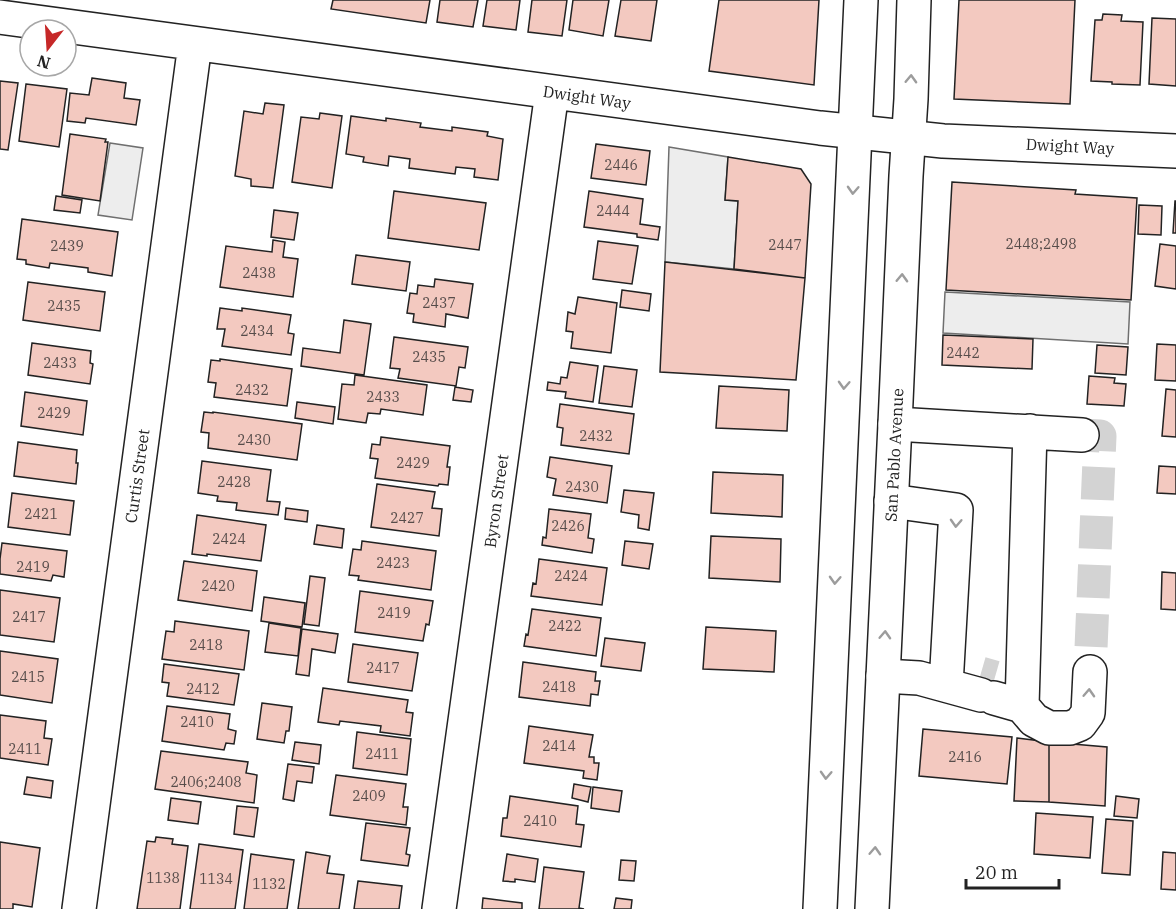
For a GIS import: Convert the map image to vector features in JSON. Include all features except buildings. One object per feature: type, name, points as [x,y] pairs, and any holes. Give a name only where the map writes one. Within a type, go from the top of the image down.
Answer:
[{"type":"street","points":[[820,909],[861,0]]},
{"type":"street","name":"San Pablo Avenue","points":[[872,909],[914,0]]},
{"type":"street","name":"Dwight Way","points":[[0,17],[855,132],[943,141],[1176,151]]},
{"type":"street","name":"Curtis Street","points":[[79,909],[195,44]]},
{"type":"street","name":"Byron Street","points":[[439,909],[552,92]]},
{"type":"street","points":[[896,424],[1082,435]]},
{"type":"street","points":[[987,691],[1030,431]]},
{"type":"street","points":[[891,501],[957,510],[987,691]]},
{"type":"street","points":[[883,675],[918,678],[987,691],[1049,728],[1070,728],[1080,724],[1089,713],[1090,672]]},
{"type":"shaded area","points":[[110,143],[143,148],[132,220],[98,215]]},
{"type":"shaded area","points":[[669,147],[728,157],[725,200],[738,201],[734,269],[665,262]]},
{"type":"shaded area","points":[[945,292],[1130,302],[1128,344],[943,333]]},
{"type":"tunnel","points":[[1082,435],[1100,436],[1090,672]]},
{"type":"tunnel","points":[[981,673],[995,677]]}]
